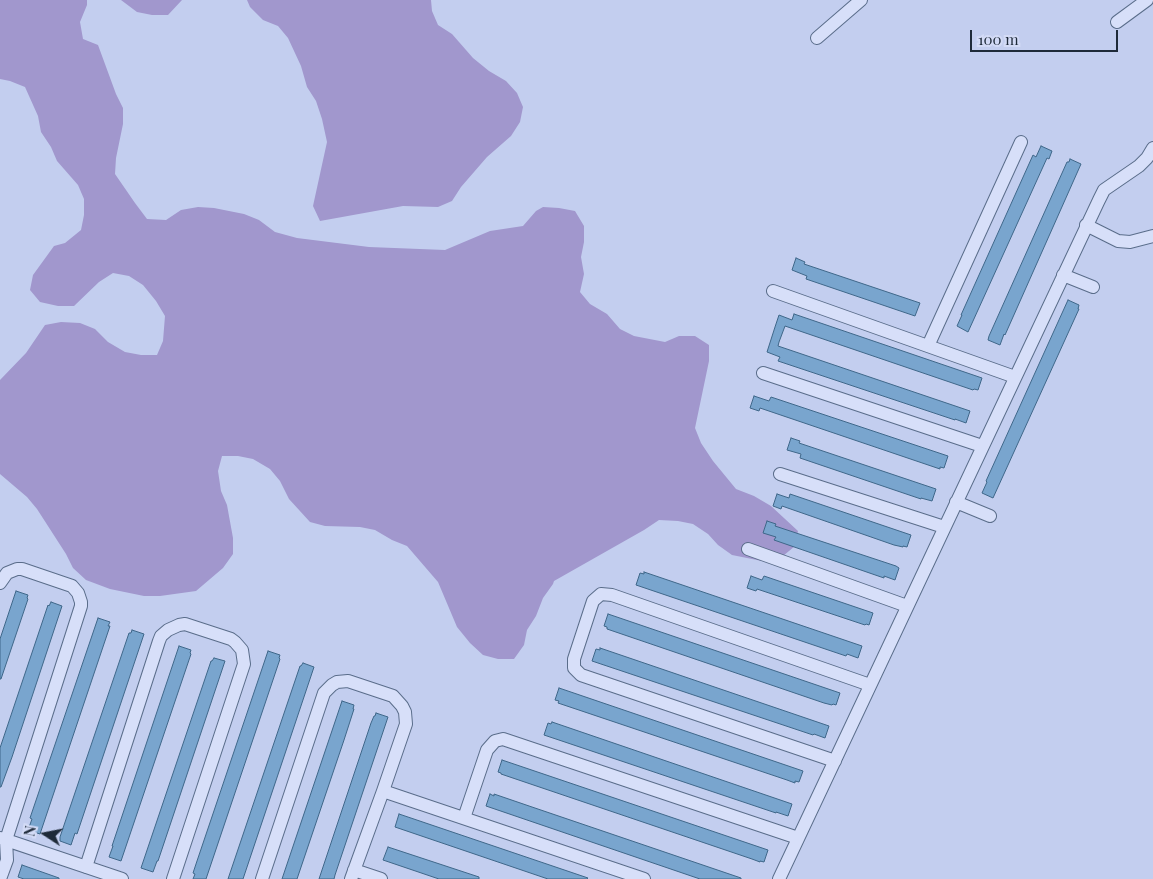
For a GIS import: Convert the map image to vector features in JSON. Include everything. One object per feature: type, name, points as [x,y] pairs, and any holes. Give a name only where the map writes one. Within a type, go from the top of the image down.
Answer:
[{"type":"street","points":[[817,38],[861,0]]},
{"type":"street","points":[[1117,22],[1146,0]]},
{"type":"street","points":[[928,346],[1021,142]]},
{"type":"street","points":[[779,879],[1086,225],[1104,190],[1139,166],[1153,148]]},
{"type":"street","points":[[1086,225],[1118,241],[1130,242],[1153,236]]},
{"type":"street","points":[[1063,275],[1093,287]]},
{"type":"street","points":[[773,291],[1015,377]]},
{"type":"street","points":[[763,373],[982,446]]},
{"type":"street","points":[[780,474],[944,527]]},
{"type":"street","points":[[956,502],[990,516]]},
{"type":"street","points":[[748,549],[908,606]]},
{"type":"street","points":[[0,583],[7,573],[22,568],[72,586],[78,593],[81,602],[2,841],[7,860],[0,879]]},
{"type":"street","points":[[835,761],[581,675],[574,668],[574,659],[593,601],[601,594],[612,595],[870,685]]},
{"type":"street","points":[[86,867],[161,636],[168,630],[185,624],[231,639],[242,650],[244,664],[173,879]]},
{"type":"street","points":[[262,879],[322,698],[327,689],[337,682],[348,681],[393,696],[402,706],[406,718],[406,724],[353,874],[381,879]]},
{"type":"street","points":[[464,818],[487,750],[495,742],[503,739],[798,838]]},
{"type":"street","points":[[383,791],[644,879]]},
{"type":"street","points":[[2,841],[122,879]]},
{"type":"shaded area","points":[[0,0],[87,0],[87,5],[80,22],[83,39],[98,45],[123,108],[123,124],[116,158],[115,174],[147,219],[166,220],[181,210],[198,207],[214,208],[244,214],[259,220],[275,232],[297,238],[369,247],[445,250],[490,231],[523,226],[536,211],[543,207],[575,211],[584,226],[584,242],[581,257],[584,274],[580,292],[590,304],[607,314],[620,329],[634,336],[665,342],[679,336],[695,336],[709,345],[709,361],[695,428],[701,443],[736,489],[754,496],[771,506],[798,531],[795,546],[783,556],[762,561],[732,555],[718,545],[708,534],[693,524],[659,520],[554,581],[527,630],[524,645],[514,659],[498,659],[483,655],[457,627],[438,582],[407,546],[375,530],[360,527],[325,526],[310,522],[289,499],[280,481],[270,469],[253,459],[238,456],[222,456],[218,471],[233,538],[233,554],[223,568],[196,591],[160,596],[144,596],[110,589],[86,580],[73,568],[37,509],[27,497],[0,474],[0,380],[26,353],[45,325],[61,322],[80,323],[95,329],[108,342],[125,352],[157,355],[163,341],[165,316],[143,285],[129,276],[113,273],[99,282],[74,306],[58,306],[40,302],[30,290],[33,275],[54,246],[65,243],[81,230],[84,215],[84,199],[78,185],[57,161],[51,147],[41,132],[38,116],[25,87],[0,79]]},
{"type":"shaded area","points":[[121,0],[182,0],[168,15],[152,15],[137,12]]},
{"type":"shaded area","points":[[247,0],[431,0],[432,11],[438,25],[452,34],[473,58],[489,71],[506,81],[517,93],[523,107],[520,122],[511,136],[487,157],[461,187],[452,201],[438,207],[403,206],[320,221],[313,206],[327,142],[322,119],[288,38],[278,26],[263,20],[250,7]]},
{"type":"building","points":[[1041,146],[1052,151],[1049,159],[1047,158],[968,332],[957,326],[961,315],[1033,155],[1036,157]]},
{"type":"building","points":[[1070,159],[1081,164],[1000,345],[988,340],[989,336]]},
{"type":"building","points":[[796,258],[805,262],[804,264],[920,303],[915,316],[806,279],[807,276],[792,270]]},
{"type":"building","points":[[1068,300],[1079,305],[1079,309],[993,498],[982,493],[986,481]]},
{"type":"building","points":[[794,314],[982,378],[978,390],[973,390],[785,326],[779,342],[778,346],[970,411],[966,423],[778,361],[780,357],[767,352],[779,315],[792,320]]},
{"type":"building","points":[[754,396],[769,401],[771,397],[948,456],[944,468],[940,467],[940,469],[760,408],[759,411],[750,408]]},
{"type":"building","points":[[791,438],[800,441],[799,443],[936,489],[932,501],[921,499],[800,458],[801,454],[787,450]]},
{"type":"building","points":[[777,494],[789,498],[790,494],[911,535],[907,547],[894,545],[782,506],[781,509],[773,506]]},
{"type":"building","points":[[767,521],[776,524],[775,526],[896,566],[899,568],[895,580],[884,576],[884,578],[774,540],[776,537],[763,533]]},
{"type":"building","points":[[644,572],[862,646],[858,658],[847,654],[846,656],[636,585],[640,573],[644,574]]},
{"type":"building","points":[[751,576],[762,580],[764,576],[873,613],[869,625],[757,589],[756,591],[747,588]]},
{"type":"building","points":[[16,591],[28,595],[28,599],[0,679],[0,639]]},
{"type":"building","points":[[51,602],[62,606],[12,757],[0,787],[0,748],[48,605]]},
{"type":"building","points":[[608,614],[840,693],[836,705],[824,703],[607,629],[604,626]]},
{"type":"building","points":[[98,618],[110,622],[108,626],[110,626],[40,834],[28,830],[32,819],[30,818]]},
{"type":"building","points":[[132,630],[144,634],[77,834],[75,833],[71,845],[60,841],[60,837],[129,633]]},
{"type":"building","points":[[179,646],[191,650],[191,654],[121,861],[109,857]]},
{"type":"building","points":[[600,648],[829,726],[825,738],[592,661],[596,649],[600,650]]},
{"type":"building","points":[[268,651],[280,655],[280,659],[206,879],[193,879],[195,874],[193,873]]},
{"type":"building","points":[[214,658],[225,661],[153,872],[141,868],[211,661]]},
{"type":"building","points":[[303,663],[314,667],[243,879],[228,879],[300,666]]},
{"type":"building","points":[[559,688],[803,771],[799,782],[795,781],[795,783],[558,703],[559,701],[555,700]]},
{"type":"building","points":[[342,701],[354,705],[344,740],[297,879],[282,879]]},
{"type":"building","points":[[376,713],[388,717],[334,879],[319,879],[371,723]]},
{"type":"building","points":[[552,722],[792,804],[788,816],[544,735],[548,723],[551,724]]},
{"type":"building","points":[[502,760],[768,850],[764,862],[501,774],[498,772]]},
{"type":"building","points":[[490,794],[741,879],[700,879],[486,806]]},
{"type":"building","points":[[399,814],[588,878],[548,879],[395,827]]},
{"type":"building","points":[[388,847],[479,877],[479,879],[439,879],[383,860]]},
{"type":"building","points":[[22,865],[59,879],[24,879],[18,877]]}]
